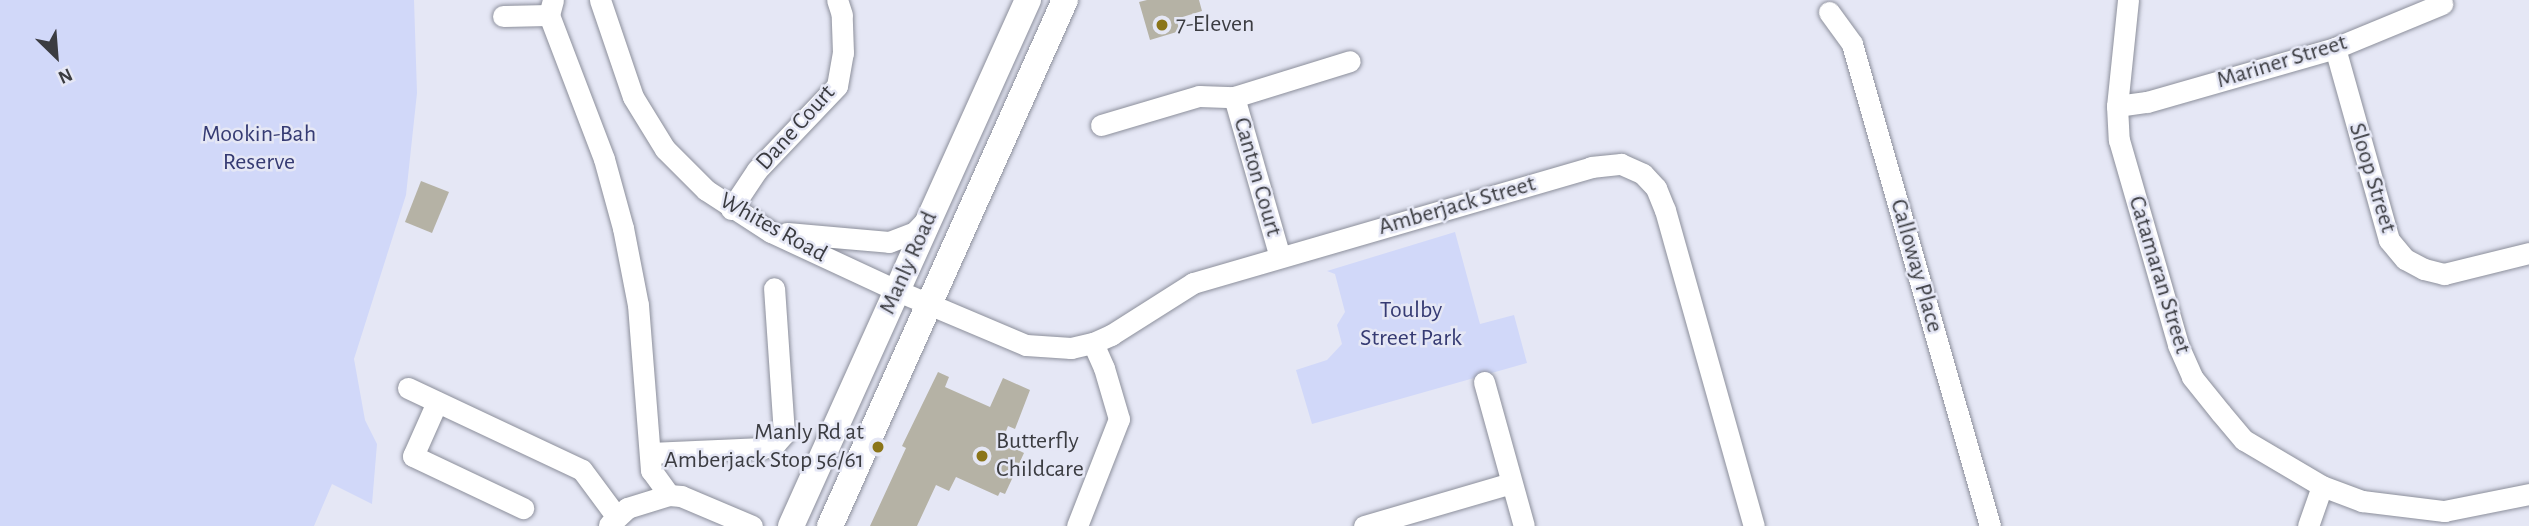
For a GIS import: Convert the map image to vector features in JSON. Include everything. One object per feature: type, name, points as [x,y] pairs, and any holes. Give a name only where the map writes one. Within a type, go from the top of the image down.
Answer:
[{"type":"main road","name":"Manly Road","points":[[791,526],[1028,0]]},
{"type":"main road","name":"Manly Road","points":[[830,526],[1065,0]]},
{"type":"street","name":"Whites Road","points":[[600,0],[633,97],[665,149],[706,190],[731,209],[771,232],[928,304]]},
{"type":"street","name":"Dane Court","points":[[731,209],[757,170],[836,86],[843,53],[842,15],[837,0]]},
{"type":"street","name":"Catamaran Street","points":[[2129,0],[2117,106],[2119,141],[2169,318],[2192,377],[2244,440],[2322,486],[2362,501],[2444,511],[2529,494]]},
{"type":"street","name":"Mariner Street","points":[[2117,106],[2147,102],[2335,48],[2442,4]]},
{"type":"street","points":[[503,16],[551,7],[604,159],[638,305],[650,453],[655,479],[669,495]]},
{"type":"street","name":"Calloway Place","points":[[1829,12],[1852,44],[1990,526]]},
{"type":"street","name":"Sloop Street","points":[[2335,48],[2386,232],[2405,259],[2424,270],[2444,274],[2529,253]]},
{"type":"street","points":[[1101,125],[1199,96],[1234,97],[1350,61]]},
{"type":"street","name":"Canton Court","points":[[1234,97],[1280,257]]},
{"type":"street","name":"Amberjack Street","points":[[928,304],[1026,345],[1071,348],[1111,335],[1193,284],[1591,167],[1621,164],[1643,174],[1656,188],[1665,210],[1754,526]]},
{"type":"street","points":[[771,232],[889,242],[915,232],[930,215]]},
{"type":"street","points":[[650,453],[762,448],[775,444],[785,434],[774,288]]},
{"type":"street","points":[[1077,526],[1119,419],[1104,368],[1093,343]]},
{"type":"street","points":[[1484,382],[1524,526]]},
{"type":"street","points":[[408,388],[582,470],[612,521],[637,503],[669,495],[681,496],[752,526]]},
{"type":"street","points":[[437,401],[413,456],[523,508]]},
{"type":"street","points":[[1364,526],[1511,483]]},
{"type":"street","points":[[2308,526],[2322,486]]},
{"type":"green space","name":"Mookin-Bah Reserve","points":[[0,0],[414,0],[417,93],[406,195],[354,359],[365,420],[377,444],[372,504],[332,484],[314,526],[0,526]]},
{"type":"green space","name":"Toulby Street Park","points":[[1455,232],[1480,324],[1514,315],[1527,363],[1312,424],[1296,370],[1327,360],[1342,344],[1337,325],[1345,312],[1335,274],[1327,271]]},
{"type":"building","name":"7-Eleven","points":[[1199,0],[1202,11],[1176,19],[1180,31],[1150,40],[1139,2]]},
{"type":"building","points":[[421,181],[449,192],[432,233],[405,222]]},
{"type":"building","points":[[938,372],[949,377],[945,387],[990,407],[1003,378],[1030,390],[1015,429],[1008,426],[1004,436],[1019,443],[1016,449],[1024,453],[1005,494],[1000,492],[998,496],[956,477],[949,491],[936,485],[917,526],[870,526],[906,448],[902,446]]},
{"type":"place","name":"7-Eleven","points":[[1162,25]]},
{"type":"place","name":"Manly Rd at Amberjack Stop 56/61","points":[[878,447]]},
{"type":"place","name":"Butterfly Childcare","points":[[982,456]]}]
